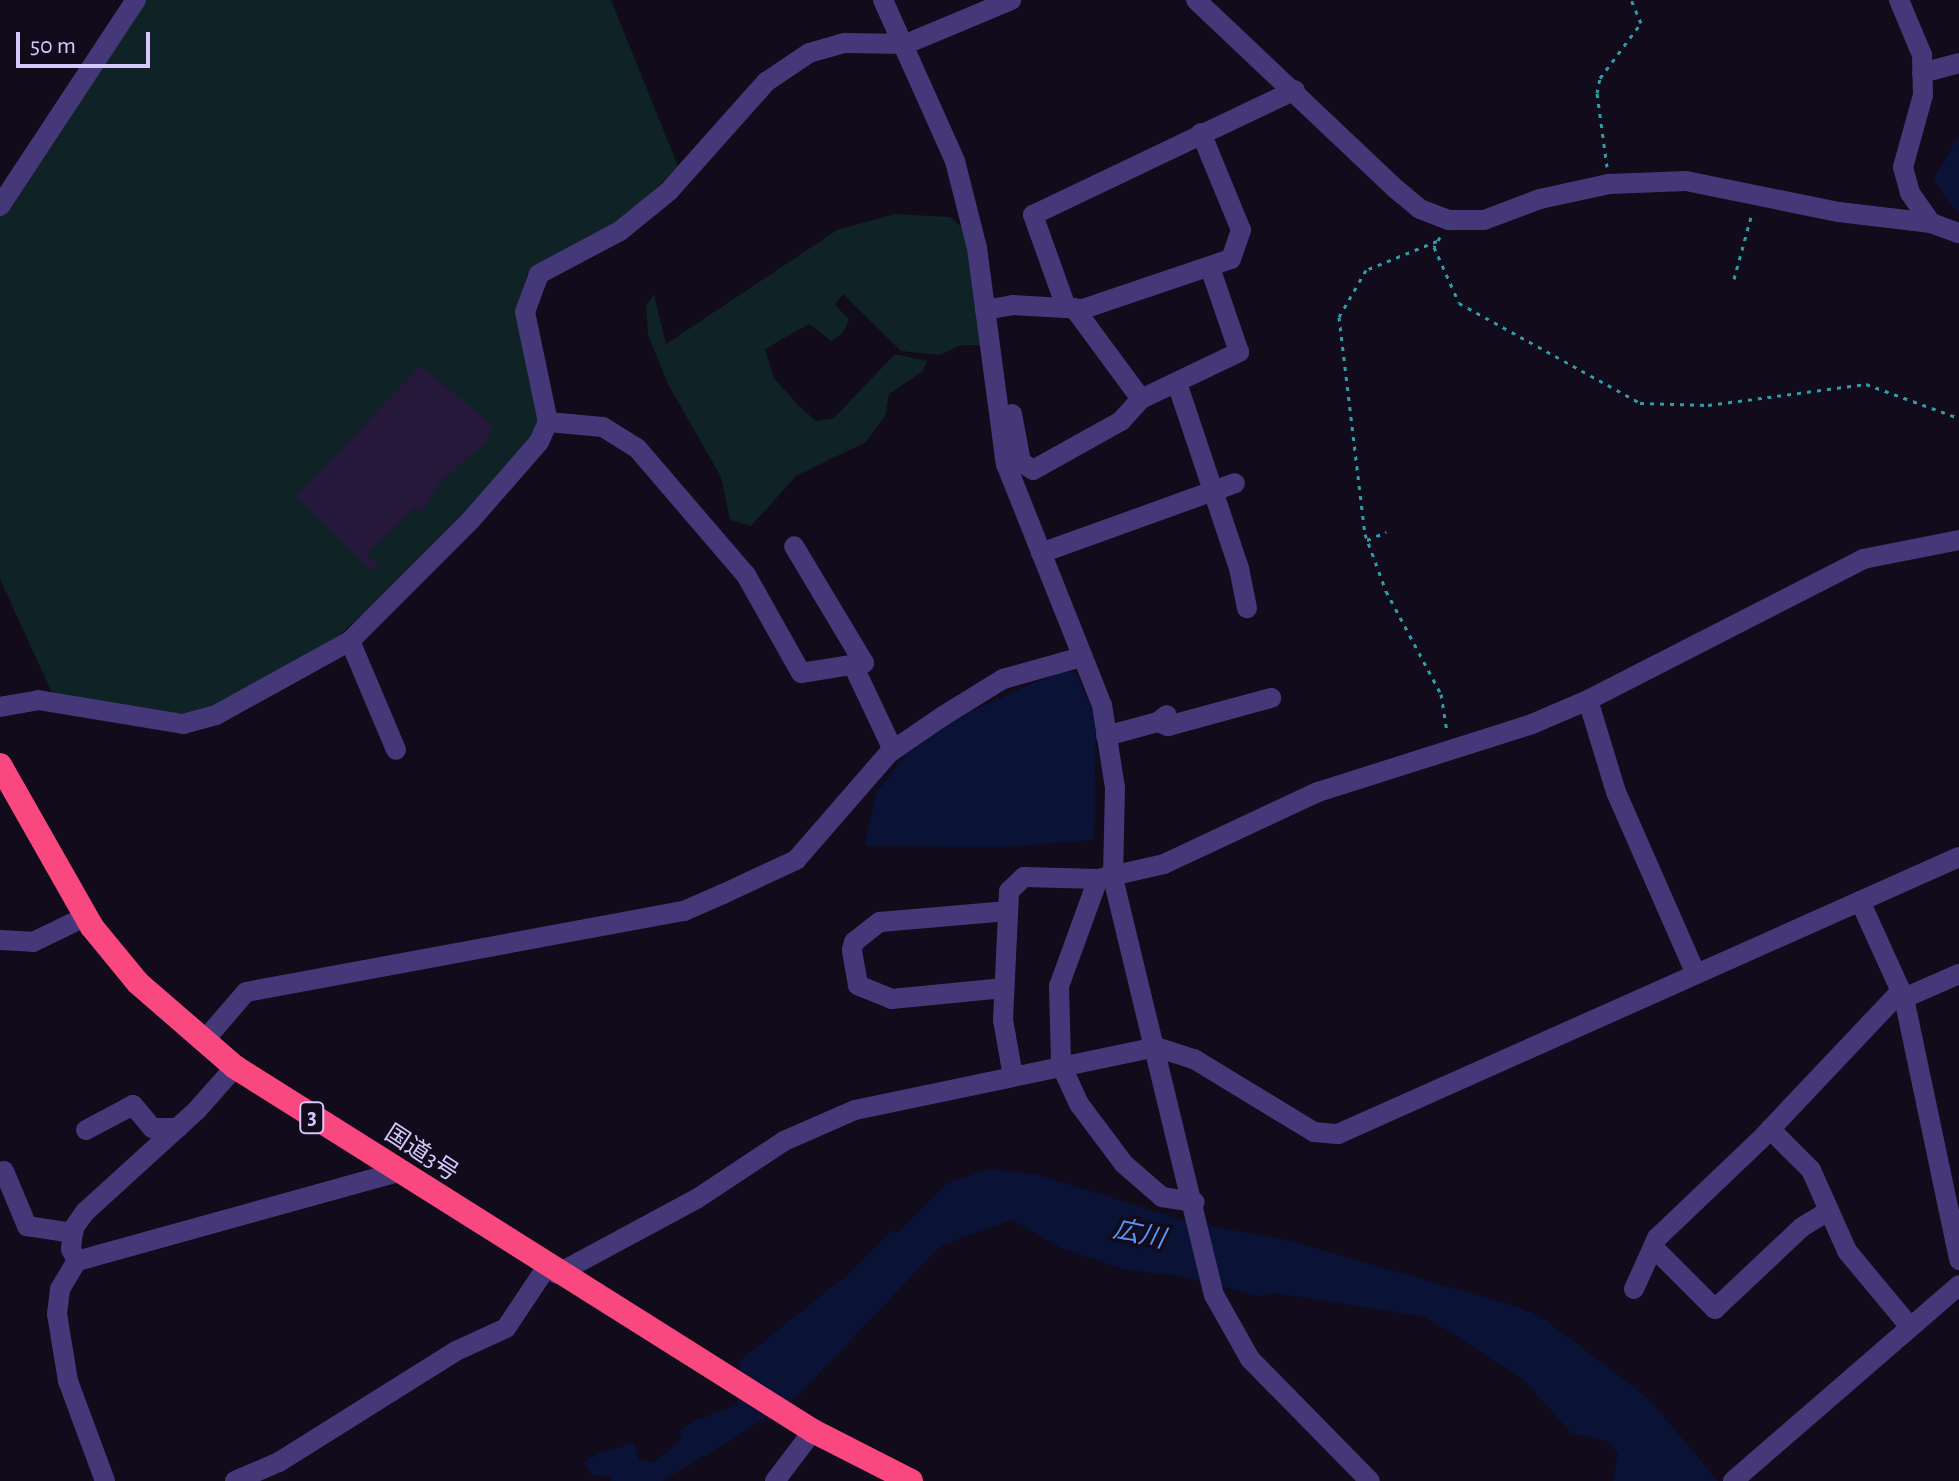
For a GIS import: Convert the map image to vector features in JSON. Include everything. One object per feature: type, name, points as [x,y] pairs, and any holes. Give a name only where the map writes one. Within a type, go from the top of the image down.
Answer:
[{"type":"highway","name":"国道3号","points":[[0,765],[85,917],[138,983],[203,1042],[235,1067],[552,1271],[813,1431],[911,1481]]},
{"type":"street","points":[[0,206],[136,0]]},
{"type":"street","points":[[883,0],[906,44],[955,161],[977,248],[1006,464],[1102,705],[1115,788],[1106,878],[1059,986],[1061,1065],[1079,1104],[1124,1164],[1162,1197],[1196,1208]]},
{"type":"street","points":[[0,707],[38,700],[183,724],[216,715],[350,641],[507,482],[548,422],[525,312],[539,274],[620,231],[669,191],[766,82],[809,53],[845,43],[906,44],[1011,0]]},
{"type":"street","points":[[1196,0],[1420,209],[1449,220],[1484,220],[1540,199],[1609,184],[1686,181],[1756,196],[1931,223],[1959,233]]},
{"type":"street","points":[[1899,0],[1922,55],[1923,95],[1903,167],[1910,193],[1931,223]]},
{"type":"street","points":[[1922,73],[1959,63]]},
{"type":"street","points":[[1141,399],[1070,308],[1033,215],[1295,90]]},
{"type":"street","points":[[985,310],[1013,305],[1070,308],[1210,268],[1231,259],[1241,230],[1201,133]]},
{"type":"street","points":[[990,348],[1000,346],[1021,462],[1033,470],[1121,421],[1141,399],[1239,352],[1210,268]]},
{"type":"street","points":[[1177,383],[1247,608]]},
{"type":"street","points":[[548,422],[603,427],[637,448],[746,575],[801,673],[864,663],[794,546]]},
{"type":"street","points":[[1041,553],[1235,483]]},
{"type":"street","points":[[1013,1076],[1003,1020],[1009,891],[1024,877],[1106,878],[1164,864],[1318,792],[1450,750],[1588,700],[1863,559],[1959,540]]},
{"type":"street","points":[[350,641],[396,750]]},
{"type":"street","points":[[203,1042],[246,992],[684,911],[796,860],[893,750],[1003,679],[1082,657]]},
{"type":"street","points":[[853,665],[893,750]]},
{"type":"street","points":[[1106,736],[1164,717],[1168,726],[1271,698]]},
{"type":"street","points":[[1588,700],[1616,792],[1696,974]]},
{"type":"street","points":[[235,1481],[279,1462],[456,1351],[506,1328],[552,1271],[698,1198],[784,1141],[855,1110],[1156,1047],[1194,1059],[1314,1132],[1338,1134],[1959,857]]},
{"type":"street","points":[[1106,878],[1156,1047],[1214,1295],[1250,1359],[1370,1481]]},
{"type":"street","points":[[1860,901],[1903,994],[1959,1260]]},
{"type":"street","points":[[1004,988],[892,999],[858,985],[852,950],[854,942],[880,922],[1008,911]]},
{"type":"street","points":[[0,940],[33,942],[85,917]]},
{"type":"street","points":[[1634,1289],[1653,1247],[1903,994],[1959,974]]},
{"type":"street","points":[[77,1261],[71,1249],[73,1233],[85,1212],[178,1128],[235,1067]]},
{"type":"street","points":[[86,1130],[133,1105],[152,1128],[178,1128]]},
{"type":"street","points":[[1770,1129],[1811,1170],[1847,1251],[1910,1327]]},
{"type":"street","points":[[4,1171],[27,1226],[73,1233]]},
{"type":"street","points":[[105,1481],[68,1381],[57,1314],[60,1289],[77,1261],[399,1172]]},
{"type":"street","points":[[1653,1247],[1715,1309],[1802,1227],[1829,1211]]},
{"type":"street","points":[[1733,1481],[1959,1285]]},
{"type":"street","points":[[775,1481],[813,1431]]},
{"type":"path","points":[[1609,184],[1597,93],[1600,78],[1641,23],[1631,0]]},
{"type":"path","points":[[1734,279],[1756,196]]},
{"type":"path","points":[[1449,220],[1434,247],[1459,303],[1640,403],[1708,405],[1866,384],[1959,418]]},
{"type":"path","points":[[1437,241],[1377,262],[1354,283],[1341,308],[1367,540],[1386,591],[1441,694],[1450,750]]},
{"type":"path","points":[[1367,540],[1386,532]]},
{"type":"green space","points":[[145,0],[611,0],[678,166],[629,216],[540,262],[527,275],[517,310],[539,419],[534,436],[415,567],[311,657],[202,711],[177,714],[52,693],[0,579],[0,214]]},
{"type":"green space","points":[[895,214],[950,217],[964,229],[984,345],[962,345],[939,355],[901,351],[843,294],[835,305],[849,319],[843,333],[831,341],[809,324],[765,349],[774,378],[799,406],[816,421],[834,418],[895,354],[927,361],[923,371],[889,394],[885,416],[866,442],[796,476],[751,526],[730,520],[721,477],[668,384],[648,335],[646,305],[654,295],[666,344],[837,230]]},
{"type":"water","points":[[1959,136],[1959,214],[1933,180]]},
{"type":"water","points":[[1061,671],[1076,673],[1096,719],[1094,840],[1007,847],[864,846],[877,792],[905,755],[958,717]]},
{"type":"water","name":"広川","points":[[988,1169],[1039,1175],[1189,1222],[1291,1241],[1518,1307],[1544,1319],[1648,1398],[1718,1481],[1613,1481],[1618,1454],[1609,1442],[1571,1433],[1523,1379],[1426,1317],[1276,1293],[1260,1296],[1174,1275],[1125,1270],[1059,1247],[1012,1220],[940,1246],[797,1397],[733,1439],[662,1481],[611,1481],[612,1476],[591,1475],[584,1463],[596,1454],[634,1443],[639,1460],[653,1462],[674,1447],[682,1437],[679,1431],[693,1421],[737,1405],[740,1360],[847,1275],[890,1232],[899,1231],[946,1184]]},
{"type":"building","points":[[420,366],[493,425],[487,441],[441,481],[421,513],[415,507],[367,554],[378,565],[373,571],[296,497]]}]
